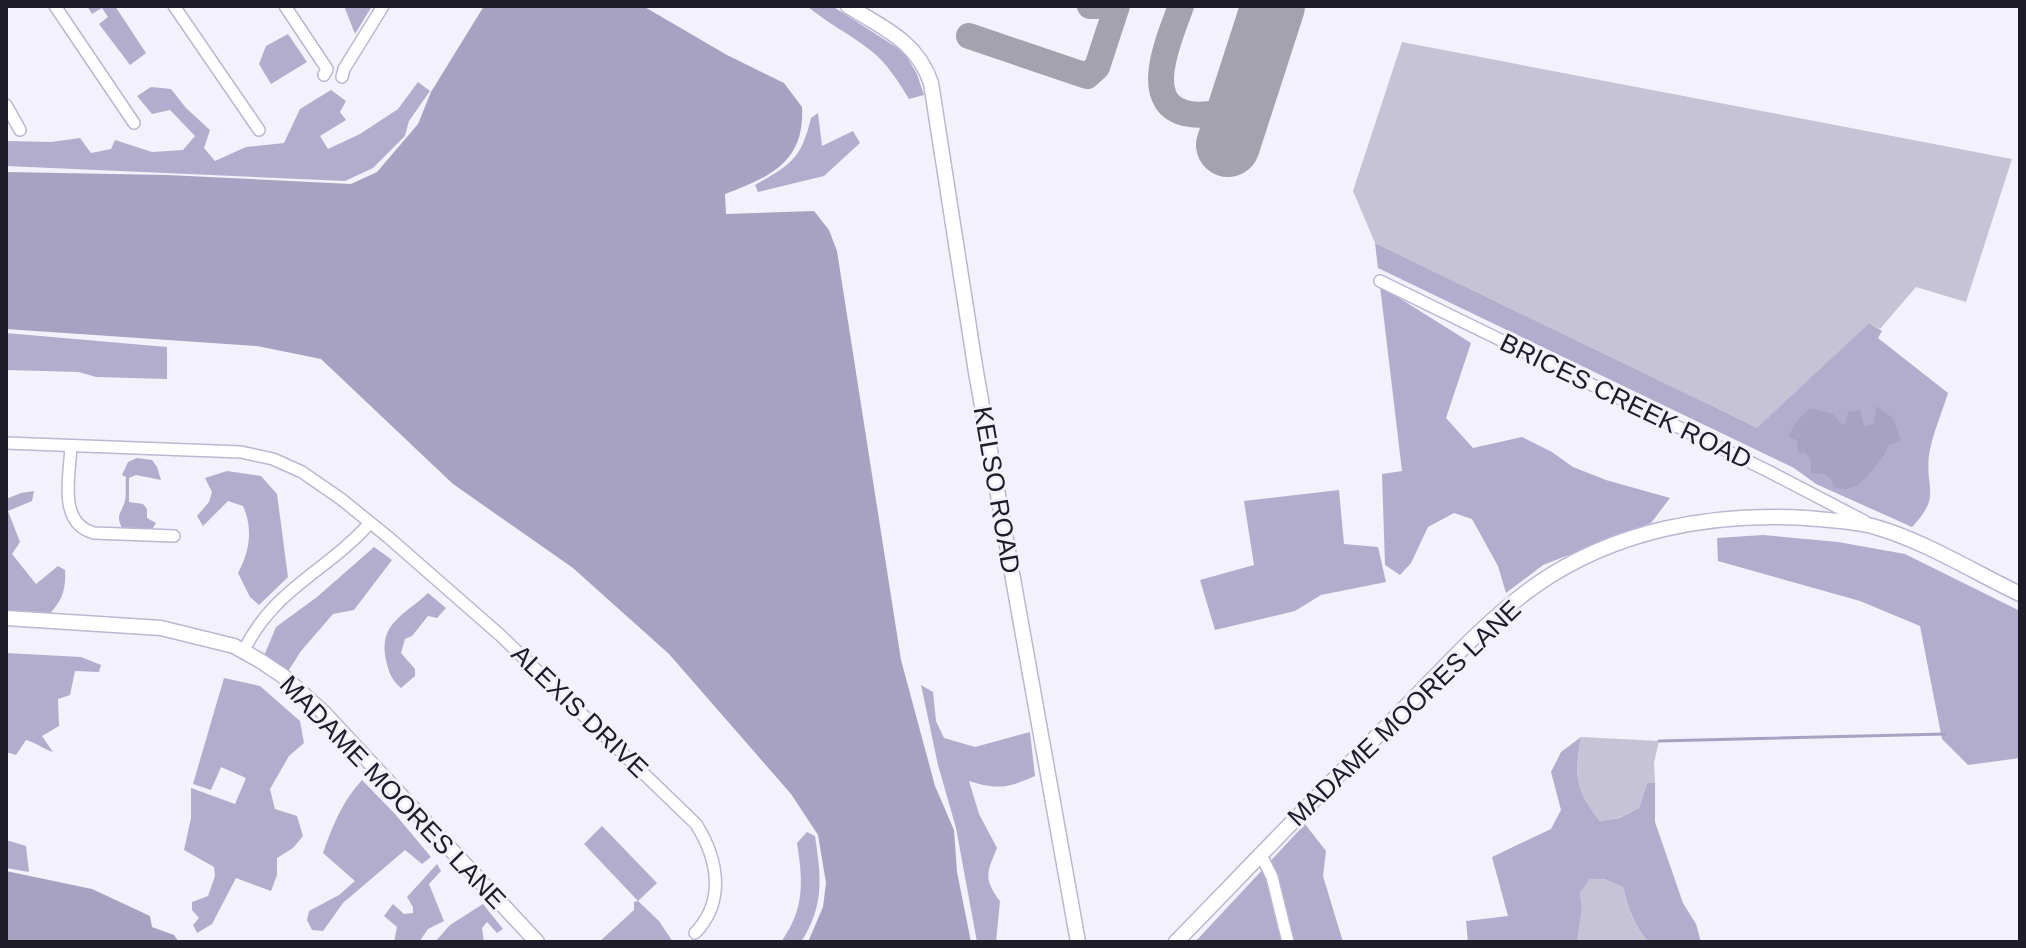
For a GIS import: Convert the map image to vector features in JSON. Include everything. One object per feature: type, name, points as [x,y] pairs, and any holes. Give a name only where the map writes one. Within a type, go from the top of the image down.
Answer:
[{"type":"street","points":[[55,6],[134,123]]},
{"type":"street","points":[[174,6],[259,130]]},
{"type":"street","points":[[285,6],[322,58],[327,69],[324,75]]},
{"type":"street","points":[[342,77],[383,6]]},
{"type":"street","name":"KELSO ROAD","points":[[848,6],[907,44],[926,67],[933,93],[976,372],[1078,942]]},
{"type":"street","points":[[6,105],[20,130]]},
{"type":"street","name":"BRICES CREEK ROAD","points":[[1380,281],[1768,471],[1870,526]]},
{"type":"street","name":"ALEXIS DRIVE","points":[[6,443],[241,452],[273,459],[316,480],[510,644],[696,824],[710,849],[716,885],[714,904],[703,926],[695,933]]},
{"type":"street","points":[[71,446],[69,506],[73,519],[82,529],[94,533],[174,536]]},
{"type":"street","name":"MADAME MOORES LANE","points":[[1176,942],[1496,617],[1536,585],[1558,572],[1625,541],[1716,518],[1761,515],[1831,520],[1870,526],[1899,537],[2020,594]]},
{"type":"street","points":[[243,652],[260,620],[275,604],[346,548],[370,523]]},
{"type":"street","name":"MADAME MOORES LANE","points":[[6,618],[161,628],[234,646],[283,676],[323,712],[537,942]]},
{"type":"street","points":[[1261,855],[1272,877],[1288,942]]},
{"type":"shaded area","points":[[87,6],[115,6],[146,53],[130,65],[99,24],[108,17],[102,8],[92,14]]},
{"type":"shaded area","points":[[344,6],[372,6],[355,34]]},
{"type":"shaded area","points":[[484,6],[643,6],[727,55],[784,83],[802,107],[798,141],[791,154],[770,174],[725,194],[726,214],[814,211],[829,230],[837,251],[901,660],[935,786],[954,830],[957,872],[971,942],[808,942],[823,907],[826,883],[818,835],[791,794],[669,654],[573,568],[453,484],[321,359],[257,346],[6,329],[6,172],[167,175],[351,184],[377,172],[418,124],[431,92]]},
{"type":"shaded area","points":[[807,6],[832,6],[904,52],[917,74],[924,95],[909,99],[876,55]]},
{"type":"shaded area","points":[[288,34],[307,62],[271,84],[259,64],[266,46]]},
{"type":"shaded area","points":[[1402,42],[2012,159],[1966,302],[1916,287],[1880,329],[1869,323],[1757,429],[1375,243],[1353,191]]},
{"type":"shaded area","points":[[418,82],[430,91],[409,121],[405,136],[373,168],[345,181],[6,166],[6,141],[51,142],[80,138],[91,153],[111,149],[115,140],[152,152],[183,150],[195,136],[170,110],[152,114],[137,96],[151,87],[171,89],[210,130],[204,148],[215,161],[246,147],[284,143],[300,109],[331,90],[346,101],[340,112],[346,120],[320,136],[328,149],[360,134],[398,109]]},
{"type":"shaded area","points":[[818,113],[822,146],[853,131],[860,143],[824,176],[758,192],[755,185],[792,160],[803,143],[811,118]]},
{"type":"shaded area","points":[[1375,243],[1757,428],[1869,323],[1882,331],[1878,338],[1948,393],[1929,455],[1930,500],[1927,507],[1912,527],[1816,484],[1794,468],[1378,268]]},
{"type":"shaded area","points":[[1380,286],[1471,343],[1446,418],[1473,448],[1522,437],[1573,467],[1670,498],[1651,523],[1543,565],[1506,593],[1498,566],[1472,519],[1454,513],[1428,527],[1411,563],[1400,575],[1385,565],[1382,474],[1402,471]]},
{"type":"shaded area","points":[[6,333],[167,347],[167,379],[6,370]]},
{"type":"shaded area","points":[[1876,406],[1893,418],[1901,441],[1887,446],[1887,451],[1871,472],[1858,484],[1842,489],[1833,487],[1831,479],[1824,474],[1811,473],[1811,460],[1806,453],[1798,453],[1797,441],[1788,436],[1797,421],[1810,408],[1833,414],[1840,423],[1845,424],[1848,412],[1860,410],[1864,426],[1874,424]]},
{"type":"shaded area","points":[[137,458],[152,460],[161,480],[136,475],[129,478],[129,502],[143,504],[147,509],[147,518],[156,523],[153,528],[122,528],[119,520],[126,494],[126,477],[122,475],[128,462]]},
{"type":"shaded area","points":[[227,471],[261,476],[277,494],[288,577],[259,605],[250,597],[238,573],[249,540],[243,506],[228,501],[203,526],[197,516],[209,502],[212,492],[205,478]]},
{"type":"shaded area","points":[[1339,490],[1344,544],[1378,547],[1386,582],[1321,595],[1295,611],[1215,630],[1200,580],[1254,565],[1244,501]]},
{"type":"shaded area","points":[[34,491],[32,501],[8,511],[20,542],[12,554],[36,584],[58,566],[65,570],[62,596],[47,616],[6,613],[6,499]]},
{"type":"shaded area","points":[[1763,535],[1838,542],[1905,554],[2020,611],[2020,758],[1968,765],[1942,739],[1920,626],[1860,601],[1718,561],[1717,538]]},
{"type":"shaded area","points":[[374,547],[392,560],[354,610],[333,614],[301,651],[287,673],[264,656],[276,627],[317,597]]},
{"type":"shaded area","points":[[428,593],[446,608],[437,618],[428,616],[412,636],[405,639],[401,653],[415,669],[415,676],[401,688],[388,669],[386,637],[395,621]]},
{"type":"shaded area","points":[[6,653],[81,657],[101,665],[99,672],[75,671],[70,695],[58,699],[59,726],[42,736],[53,752],[26,740],[16,755],[6,752]]},
{"type":"shaded area","points":[[224,678],[260,686],[300,721],[304,743],[289,756],[270,789],[275,809],[297,816],[303,836],[293,848],[277,858],[277,875],[271,891],[236,878],[212,924],[197,933],[193,925],[199,918],[192,910],[192,902],[208,896],[215,876],[214,867],[184,850],[191,818],[191,788],[235,804],[246,778],[221,767],[211,790],[193,784]]},
{"type":"shaded area","points":[[921,685],[933,692],[936,721],[944,738],[975,747],[1030,732],[1035,776],[1003,786],[969,781],[979,814],[997,848],[988,875],[1000,901],[996,942],[977,942],[956,828],[938,765]]},
{"type":"shaded area","points":[[1581,737],[1659,741],[1654,763],[1655,783],[1647,783],[1639,808],[1618,818],[1600,821],[1578,782]]},
{"type":"shaded area","points":[[1581,737],[1578,782],[1600,821],[1619,818],[1639,808],[1647,783],[1655,783],[1655,822],[1683,903],[1696,924],[1701,942],[1648,942],[1632,916],[1623,887],[1604,879],[1590,879],[1580,893],[1582,909],[1577,942],[1468,942],[1466,921],[1508,916],[1492,857],[1551,829],[1561,810],[1551,772],[1561,752]]},
{"type":"shaded area","points":[[362,780],[431,857],[422,864],[405,850],[343,903],[323,931],[312,930],[307,920],[309,911],[339,895],[355,881],[323,853],[339,814]]},
{"type":"shaded area","points":[[1305,824],[1326,851],[1323,876],[1343,942],[1195,942]]},
{"type":"shaded area","points":[[602,826],[657,883],[638,901],[584,844]]},
{"type":"shaded area","points":[[807,832],[815,836],[820,878],[818,903],[801,942],[781,942],[798,906],[801,882],[797,843]]},
{"type":"shaded area","points":[[6,840],[26,846],[29,872],[6,868]]},
{"type":"shaded area","points":[[437,864],[441,871],[429,884],[444,921],[428,929],[419,942],[394,942],[397,927],[384,916],[393,904],[404,914],[413,913],[407,897]]},
{"type":"shaded area","points":[[6,871],[92,889],[150,916],[152,927],[174,935],[179,942],[6,942]]},
{"type":"shaded area","points":[[1590,879],[1604,879],[1623,887],[1632,916],[1648,942],[1577,942],[1582,909],[1580,893]]},
{"type":"shaded area","points":[[638,901],[659,921],[673,942],[599,942],[634,910],[634,902]]},
{"type":"shaded area","points":[[483,904],[503,929],[497,933],[487,922],[482,928],[484,942],[435,942],[450,925]]},
{"type":"waterway","points":[[1659,741],[1945,734]]},
{"type":"taxiway","points":[[1090,6],[1097,6]]},
{"type":"taxiway","points":[[969,36],[1087,76],[1097,67],[1117,6]]},
{"type":"taxiway","points":[[1181,6],[1162,68],[1161,84],[1165,98],[1174,108],[1196,115],[1240,109]]},
{"type":"runway","points":[[1228,145],[1273,6]]}]
